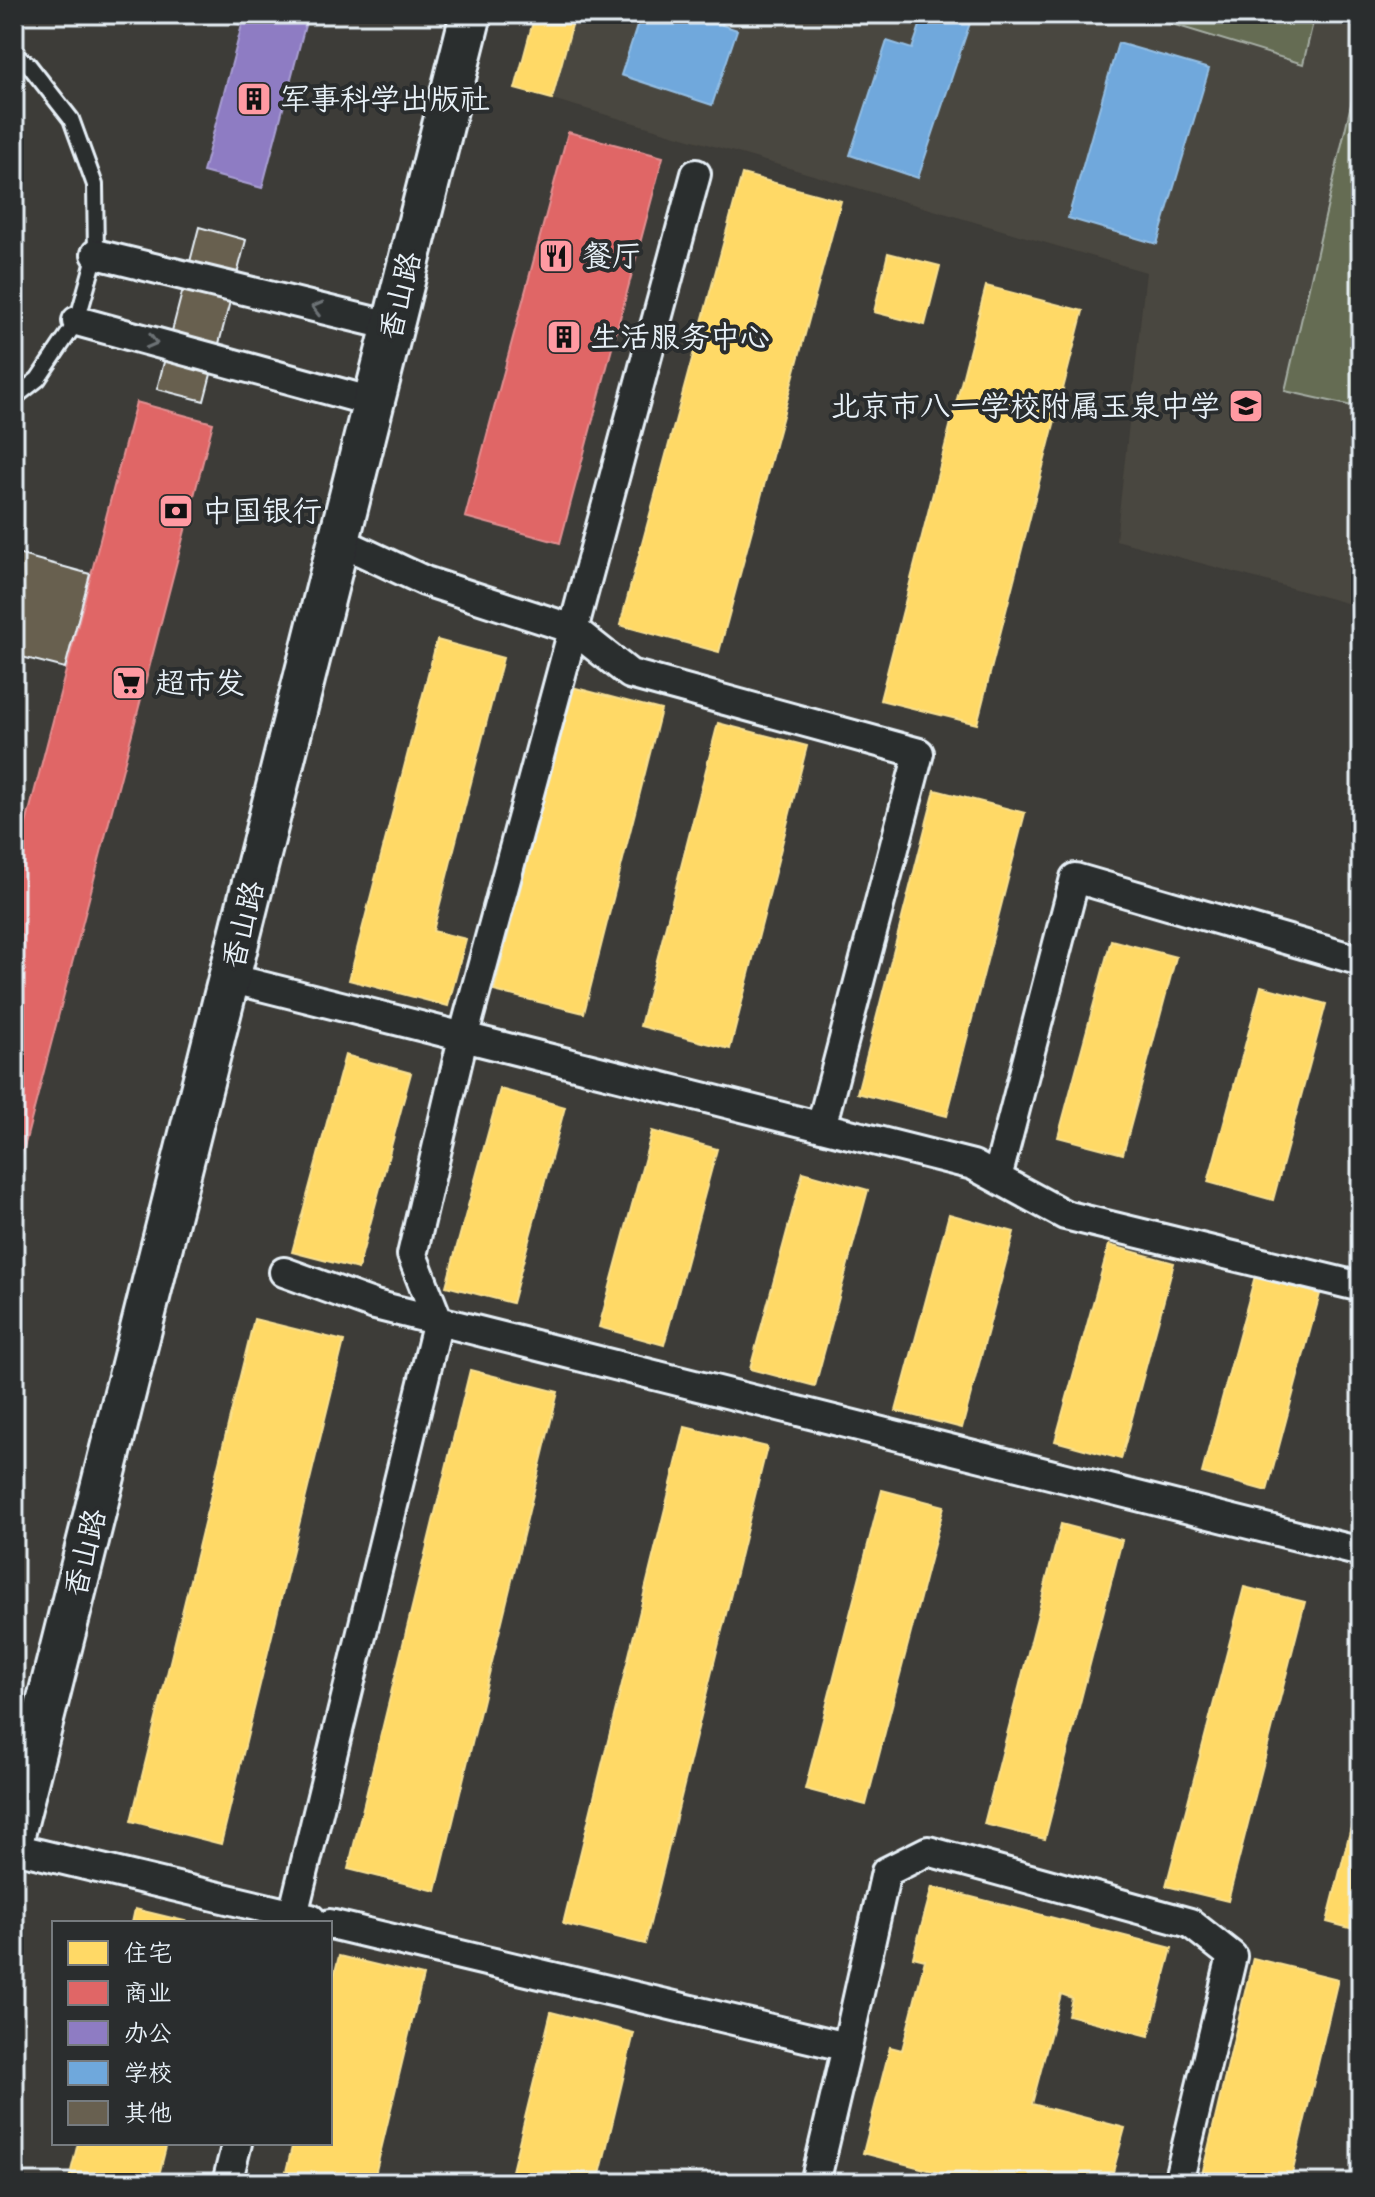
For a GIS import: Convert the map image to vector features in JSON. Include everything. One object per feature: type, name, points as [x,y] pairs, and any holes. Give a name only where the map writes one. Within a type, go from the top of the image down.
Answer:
[{"type":"street","name":"香山路","points":[[14,1835],[471,14]]},
{"type":"street","points":[[14,1848],[292,1919],[438,1321],[412,1255],[463,1038],[696,174]]},
{"type":"street","points":[[96,254],[392,326]]},
{"type":"street","points":[[77,321],[373,402]]},
{"type":"street","points":[[339,541],[425,581],[573,629],[630,674],[919,753],[821,1127]]},
{"type":"street","points":[[997,1178],[1075,878],[1361,961]]},
{"type":"street","points":[[229,978],[973,1165],[1065,1215],[1361,1287]]},
{"type":"street","points":[[284,1272],[375,1305],[1361,1552]]},
{"type":"street","points":[[816,2183],[886,1872],[928,1851],[1190,1923],[1232,1956],[1178,2183]]},
{"type":"street","points":[[332,1924],[847,2047]]},
{"type":"street","points":[[227,2183],[236,2145]]},
{"type":"lane","points":[[14,55],[28,64],[71,119],[95,185],[96,254],[77,321],[38,379],[14,398]]},
{"type":"shaded area","name":"北京市八一学校附属玉泉中学","points":[[575,14],[1361,14],[1361,607],[1116,540],[1146,272],[552,99]]},
{"type":"green space","points":[[1139,14],[1315,14],[1303,64]]},
{"type":"green space","points":[[1361,61],[1361,408],[1285,391]]},
{"type":"building: 住宅","points":[[535,14],[575,14],[552,99],[515,89]]},
{"type":"building: 住宅","points":[[742,174],[841,201],[719,652],[620,625]]},
{"type":"building: 住宅","points":[[888,253],[940,266],[925,325],[874,312]]},
{"type":"building: 住宅","points":[[986,286],[1083,311],[977,724],[880,700]]},
{"type":"building: 住宅","points":[[437,640],[503,658],[433,931],[466,939],[448,1006],[349,980]]},
{"type":"building: 住宅","points":[[572,687],[661,710],[584,1013],[494,991]]},
{"type":"building: 住宅","points":[[718,723],[807,746],[730,1049],[640,1026]]},
{"type":"building: 住宅","points":[[935,790],[1025,813],[947,1116],[857,1093]]},
{"type":"building: 住宅","points":[[1111,940],[1176,957],[1123,1154],[1058,1137]]},
{"type":"building: 住宅","points":[[1261,986],[1326,1004],[1273,1200],[1208,1182]]},
{"type":"building: 住宅","points":[[345,1055],[411,1073],[358,1269],[292,1252]]},
{"type":"building: 住宅","points":[[500,1089],[565,1107],[512,1303],[446,1286]]},
{"type":"building: 住宅","points":[[652,1131],[717,1149],[664,1345],[599,1327]]},
{"type":"building: 住宅","points":[[803,1172],[868,1190],[815,1386],[750,1369]]},
{"type":"building: 住宅","points":[[1361,1186],[1361,1228],[1351,1225]]},
{"type":"building: 住宅","points":[[949,1214],[1014,1232],[962,1428],[896,1411]]},
{"type":"building: 住宅","points":[[1109,1245],[1174,1263],[1121,1459],[1055,1441]]},
{"type":"building: 住宅","points":[[1255,1276],[1320,1294],[1267,1491],[1202,1473]]},
{"type":"building: 住宅","points":[[254,1319],[344,1341],[221,1844],[131,1821]]},
{"type":"building: 住宅","points":[[470,1370],[558,1392],[436,1891],[348,1869]]},
{"type":"building: 住宅","points":[[685,1427],[767,1447],[645,1944],[563,1924]]},
{"type":"building: 住宅","points":[[882,1490],[944,1506],[866,1805],[805,1789]]},
{"type":"building: 住宅","points":[[1061,1524],[1122,1540],[1045,1839],[984,1824]]},
{"type":"building: 住宅","points":[[1244,1587],[1305,1602],[1228,1901],[1166,1886]]},
{"type":"building: 住宅","points":[[1361,1788],[1361,1931],[1327,1922]]},
{"type":"building: 住宅","points":[[932,1887],[1172,1948],[1149,2036],[1068,2015],[1072,1998],[1061,1994],[1032,2104],[1125,2128],[1110,2183],[979,2183],[863,2153],[890,2047],[902,2050],[925,1960],[913,1957]]},
{"type":"building: 住宅","points":[[135,1909],[185,1921],[132,1921]]},
{"type":"building: 住宅","points":[[339,1956],[423,1976],[373,2183],[283,2183],[292,2145],[332,2145],[332,1984]]},
{"type":"building: 住宅","points":[[1253,1958],[1338,1979],[1290,2183],[1200,2183]]},
{"type":"building: 住宅","points":[[551,2012],[634,2033],[598,2183],[509,2183]]},
{"type":"building: 住宅","points":[[78,2145],[166,2145],[157,2183],[68,2183]]},
{"type":"building: 商业","name":"生活服务中心","points":[[568,132],[663,157],[560,543],[465,517]]},
{"type":"building: 商业","points":[[136,402],[213,423],[14,1186],[14,870]]},
{"type":"building: 办公","name":"军事科学出版社","points":[[201,14],[308,14],[262,188],[203,172],[242,25]]},
{"type":"building: 学校","points":[[641,14],[726,14],[722,25],[737,30],[712,105],[621,75]]},
{"type":"building: 学校","points":[[924,14],[973,14],[918,178],[850,155],[887,41],[912,49]]},
{"type":"building: 学校","points":[[1118,43],[1209,69],[1157,244],[1068,218]]},
{"type":"building: 其他","points":[[199,227],[246,240],[204,401],[157,389]]},
{"type":"building: 其他","points":[[14,553],[90,574],[65,668],[14,655]]},
{"type":"place","name":"军事科学出版社","points":[[254,99]]},
{"type":"place","name":"餐厅","points":[[556,256]]},
{"type":"place","name":"生活服务中心","points":[[564,337]]},
{"type":"place","name":"北京市八一学校附属玉泉中学","points":[[1246,406]]},
{"type":"place","name":"中国银行","points":[[176,511]]},
{"type":"place","name":"超市发","points":[[129,683]]}]
